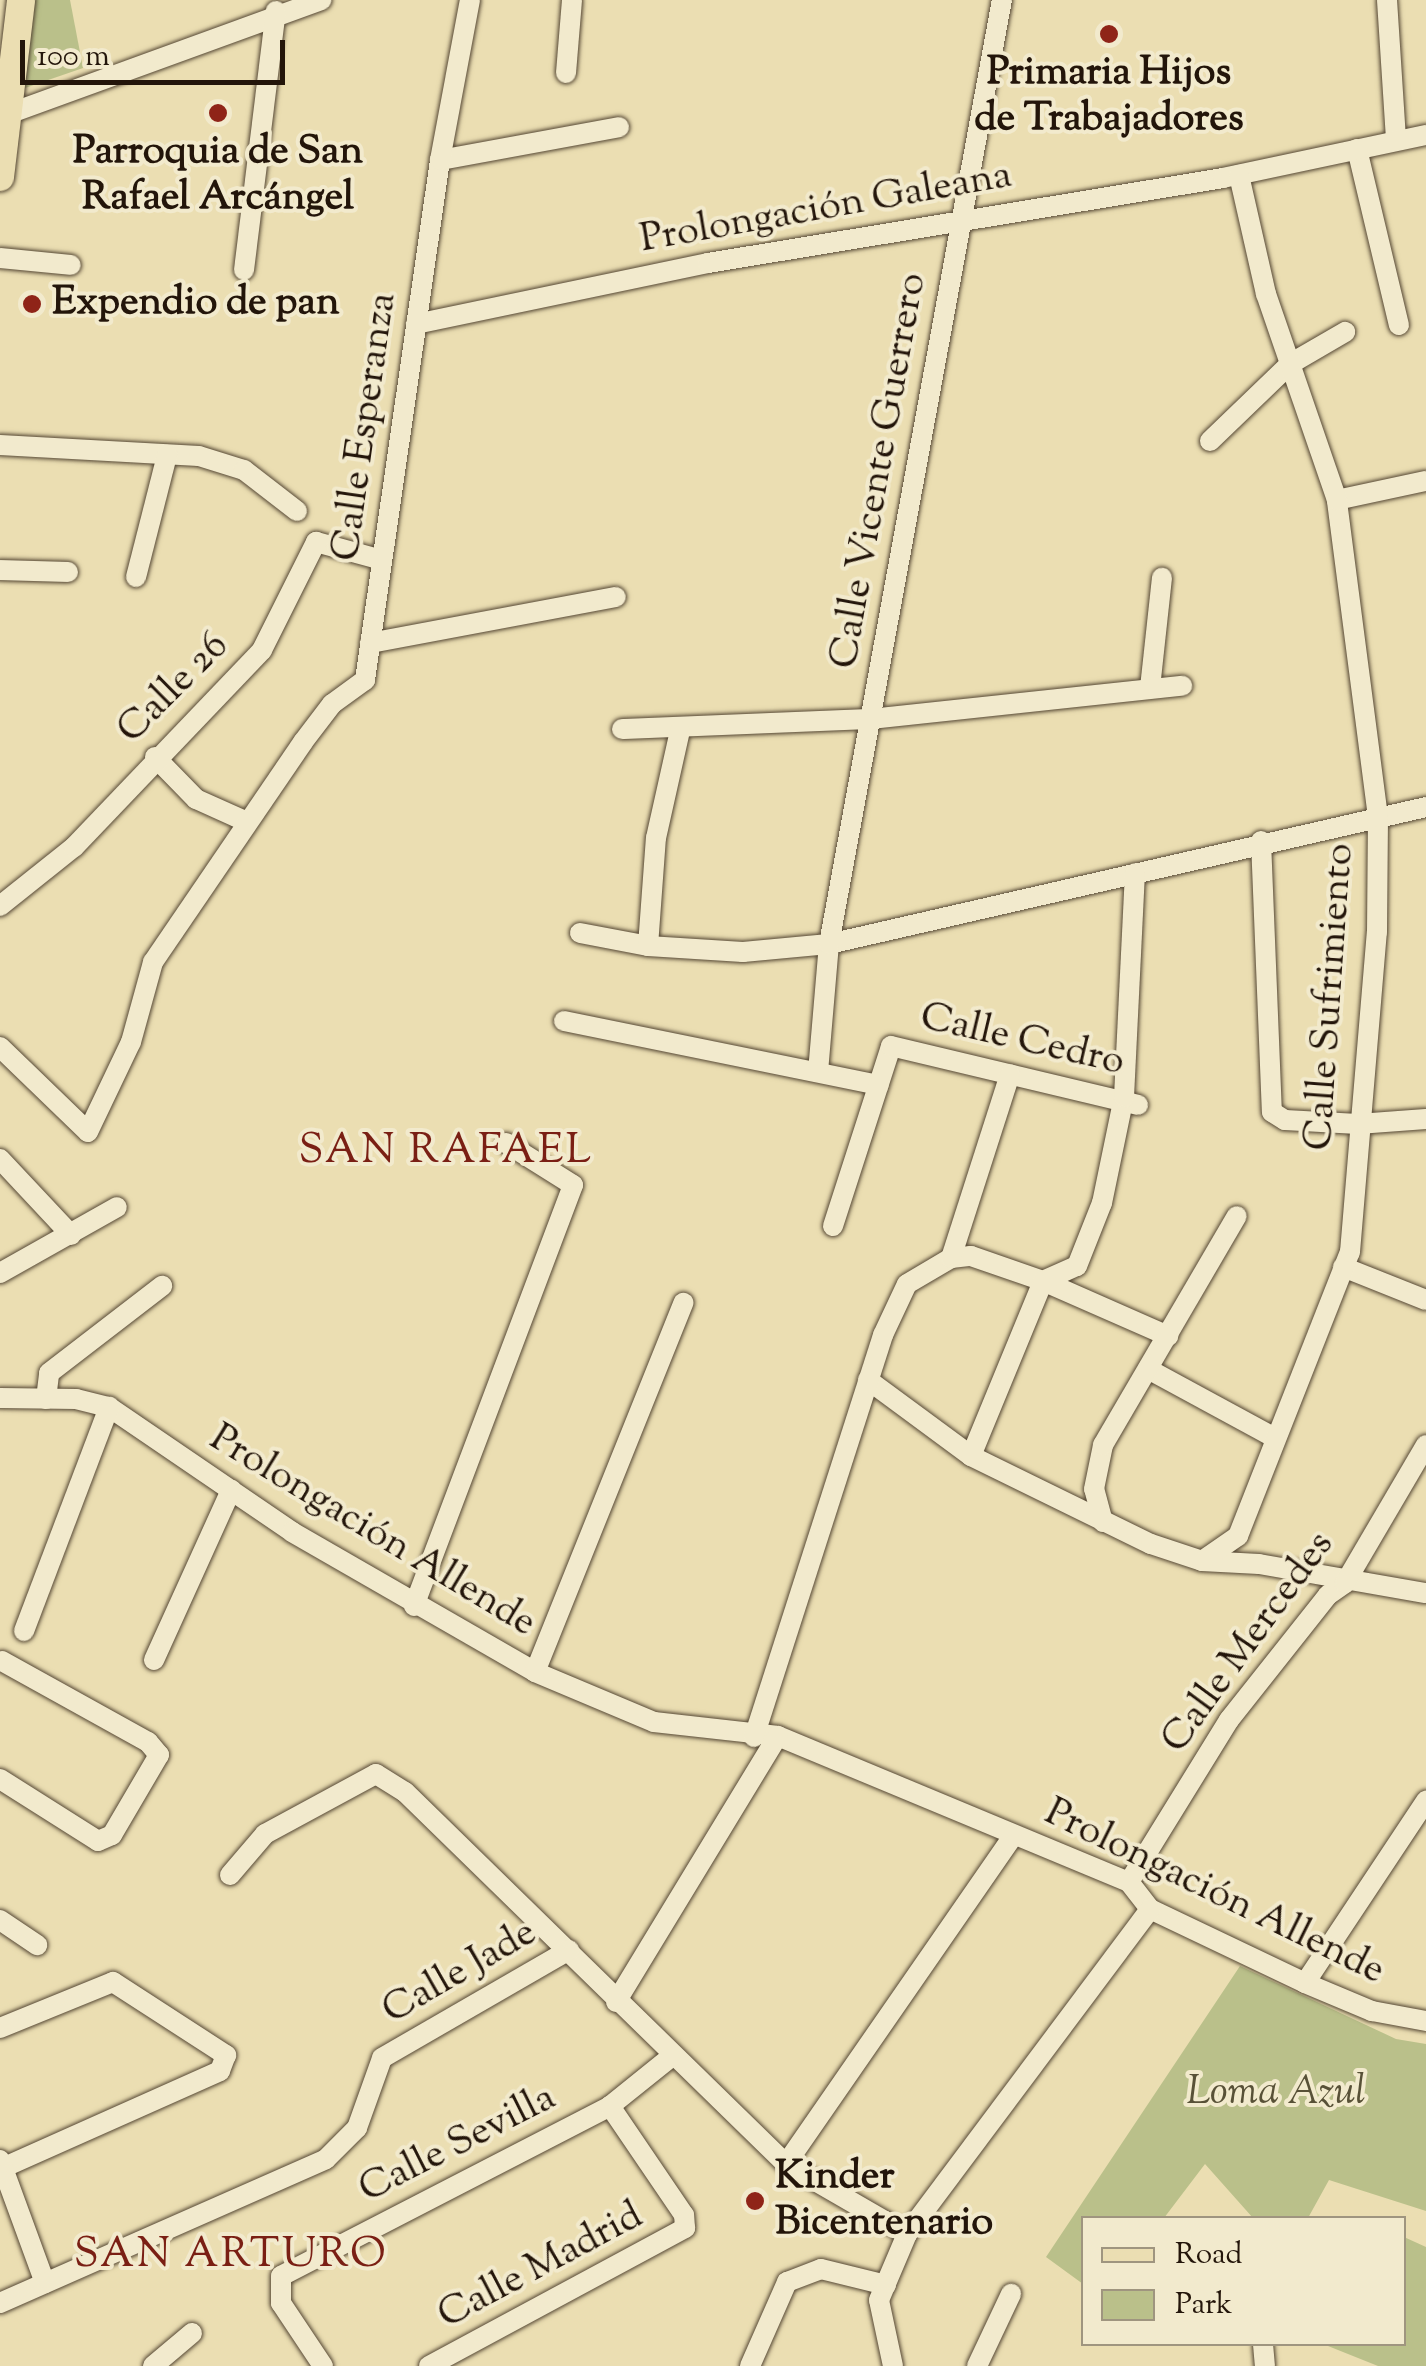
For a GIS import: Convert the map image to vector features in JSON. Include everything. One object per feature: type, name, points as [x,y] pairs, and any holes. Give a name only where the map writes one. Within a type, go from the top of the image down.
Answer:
[{"type":"main road","points":[[0,177],[22,0]]},
{"type":"street","points":[[5,115],[276,11],[321,0]]},
{"type":"street","name":"Calle Esperanza","points":[[0,1047],[88,1132],[131,1042],[154,962],[245,821],[332,704],[364,680],[440,160],[470,0]]},
{"type":"street","points":[[566,73],[572,0]]},
{"type":"street","name":"Calle Vicente Guerrero","points":[[818,1072],[829,944],[1002,0]]},
{"type":"street","points":[[1387,0],[1396,140]]},
{"type":"street","points":[[244,270],[276,11]]},
{"type":"street","points":[[440,160],[619,126]]},
{"type":"street","name":"Prolongación Galeana","points":[[416,324],[962,219],[1239,175],[1426,135]]},
{"type":"street","points":[[1357,149],[1398,325]]},
{"type":"street","name":"Calle Sufrimiento","points":[[1202,1561],[1238,1536],[1273,1437],[1350,1252],[1377,932],[1378,818],[1337,500],[1266,294],[1239,175]]},
{"type":"street","points":[[0,258],[71,265]]},
{"type":"street","points":[[1210,442],[1290,364],[1346,332]]},
{"type":"street","points":[[0,445],[167,454],[244,470],[296,511]]},
{"type":"street","points":[[136,577],[167,454]]},
{"type":"street","points":[[1337,500],[1426,481]]},
{"type":"street","name":"Calle 26","points":[[0,906],[74,847],[155,757],[262,650],[316,542],[382,560]]},
{"type":"street","points":[[0,570],[68,572]]},
{"type":"street","points":[[1150,688],[1162,578]]},
{"type":"street","points":[[370,643],[616,597]]},
{"type":"street","name":"Calle Vicente Guerrero","points":[[622,729],[680,731],[870,720],[1182,686]]},
{"type":"street","points":[[648,946],[654,851],[680,731]]},
{"type":"street","points":[[155,757],[196,799],[245,821]]},
{"type":"street","points":[[580,933],[648,946],[743,952],[829,944],[1261,841],[1426,807]]},
{"type":"street","points":[[1261,841],[1272,1112],[1286,1120],[1358,1124],[1426,1119]]},
{"type":"street","points":[[971,1456],[1044,1281],[1077,1266],[1102,1203],[1131,1101],[1135,873]]},
{"type":"street","points":[[564,1020],[879,1085],[832,1226]]},
{"type":"street","name":"Calle Cedro","points":[[879,1085],[891,1046],[1131,1101]]},
{"type":"street","points":[[950,1258],[1010,1074]]},
{"type":"street","points":[[414,1606],[573,1186],[506,1143]]},
{"type":"street","points":[[0,1159],[71,1235]]},
{"type":"street","points":[[0,1273],[117,1207]]},
{"type":"street","points":[[1103,1522],[1094,1489],[1103,1445],[1237,1216]]},
{"type":"street","points":[[754,1737],[868,1380],[907,1284],[950,1258],[971,1256],[1044,1281],[1168,1336]]},
{"type":"street","points":[[1343,1267],[1426,1300]]},
{"type":"street","points":[[46,1398],[50,1373],[162,1286]]},
{"type":"street","points":[[534,1672],[683,1302]]},
{"type":"street","points":[[1148,1369],[1273,1437]]},
{"type":"street","points":[[868,1380],[971,1456],[1103,1522],[1202,1561],[1259,1564],[1426,1593]]},
{"type":"street","name":"Prolongación Allende","points":[[0,1398],[46,1398],[109,1407],[414,1606],[534,1672],[654,1722],[754,1737],[778,1736],[1128,1882],[1150,1908],[1305,1983],[1372,2011],[1426,2021]]},
{"type":"street","points":[[24,1630],[109,1407]]},
{"type":"street","name":"Calle Mercedes","points":[[1128,1882],[1229,1720],[1328,1595],[1346,1582],[1426,1445]]},
{"type":"street","points":[[154,1660],[231,1490]]},
{"type":"street","points":[[0,1779],[98,1841],[112,1835],[159,1756],[148,1742],[2,1661]]},
{"type":"street","points":[[616,2002],[778,1736]]},
{"type":"street","points":[[230,1875],[264,1834],[376,1774],[406,1792],[569,1950],[670,2057],[786,2164],[907,2234]]},
{"type":"street","points":[[1305,1983],[1426,1801]]},
{"type":"street","points":[[786,2164],[1014,1835]]},
{"type":"street","points":[[894,2366],[883,2292],[907,2234],[1150,1908]]},
{"type":"street","points":[[0,1920],[37,1946]]},
{"type":"street","name":"Calle Jade","points":[[0,2303],[326,2159],[358,2128],[382,2058],[569,1950]]},
{"type":"street","points":[[0,2028],[113,1982],[226,2055],[220,2071],[1,2165],[46,2283]]},
{"type":"street","name":"Calle Sevilla","points":[[323,2366],[277,2288],[282,2276],[610,2106],[670,2057]]},
{"type":"street","name":"Calle Madrid","points":[[429,2366],[685,2228],[684,2215],[610,2106]]},
{"type":"street","points":[[750,2366],[787,2282],[821,2269],[883,2292]]},
{"type":"street","points":[[978,2366],[1011,2294]]},
{"type":"street","points":[[153,2366],[192,2333]]},
{"type":"green space","points":[[25,0],[70,0],[83,68],[25,88]]},
{"type":"green space","name":"Loma Azul","points":[[1240,1966],[1396,2039],[1426,2044],[1426,2211],[1329,2180],[1309,2216],[1251,2216],[1205,2164],[1166,2216],[1081,2216],[1081,2283],[1046,2257]]},
{"type":"green space","points":[[1406,2238],[1426,2247],[1426,2366],[1378,2366],[1328,2346],[1406,2346]]},
{"type":"place","name":"Primaria Hijos de Trabajadores","points":[[1109,34]]},
{"type":"place","name":"Parroquia de San Rafael Arcángel","points":[[218,113]]},
{"type":"place","name":"Expendio de pan","points":[[32,304]]},
{"type":"place","name":"Kinder Bicentenario","points":[[755,2201]]},
{"type":"district","name":"SAN RAFAEL","points":[[446,1152]]},
{"type":"district","name":"SAN ARTURO","points":[[231,2256]]}]
